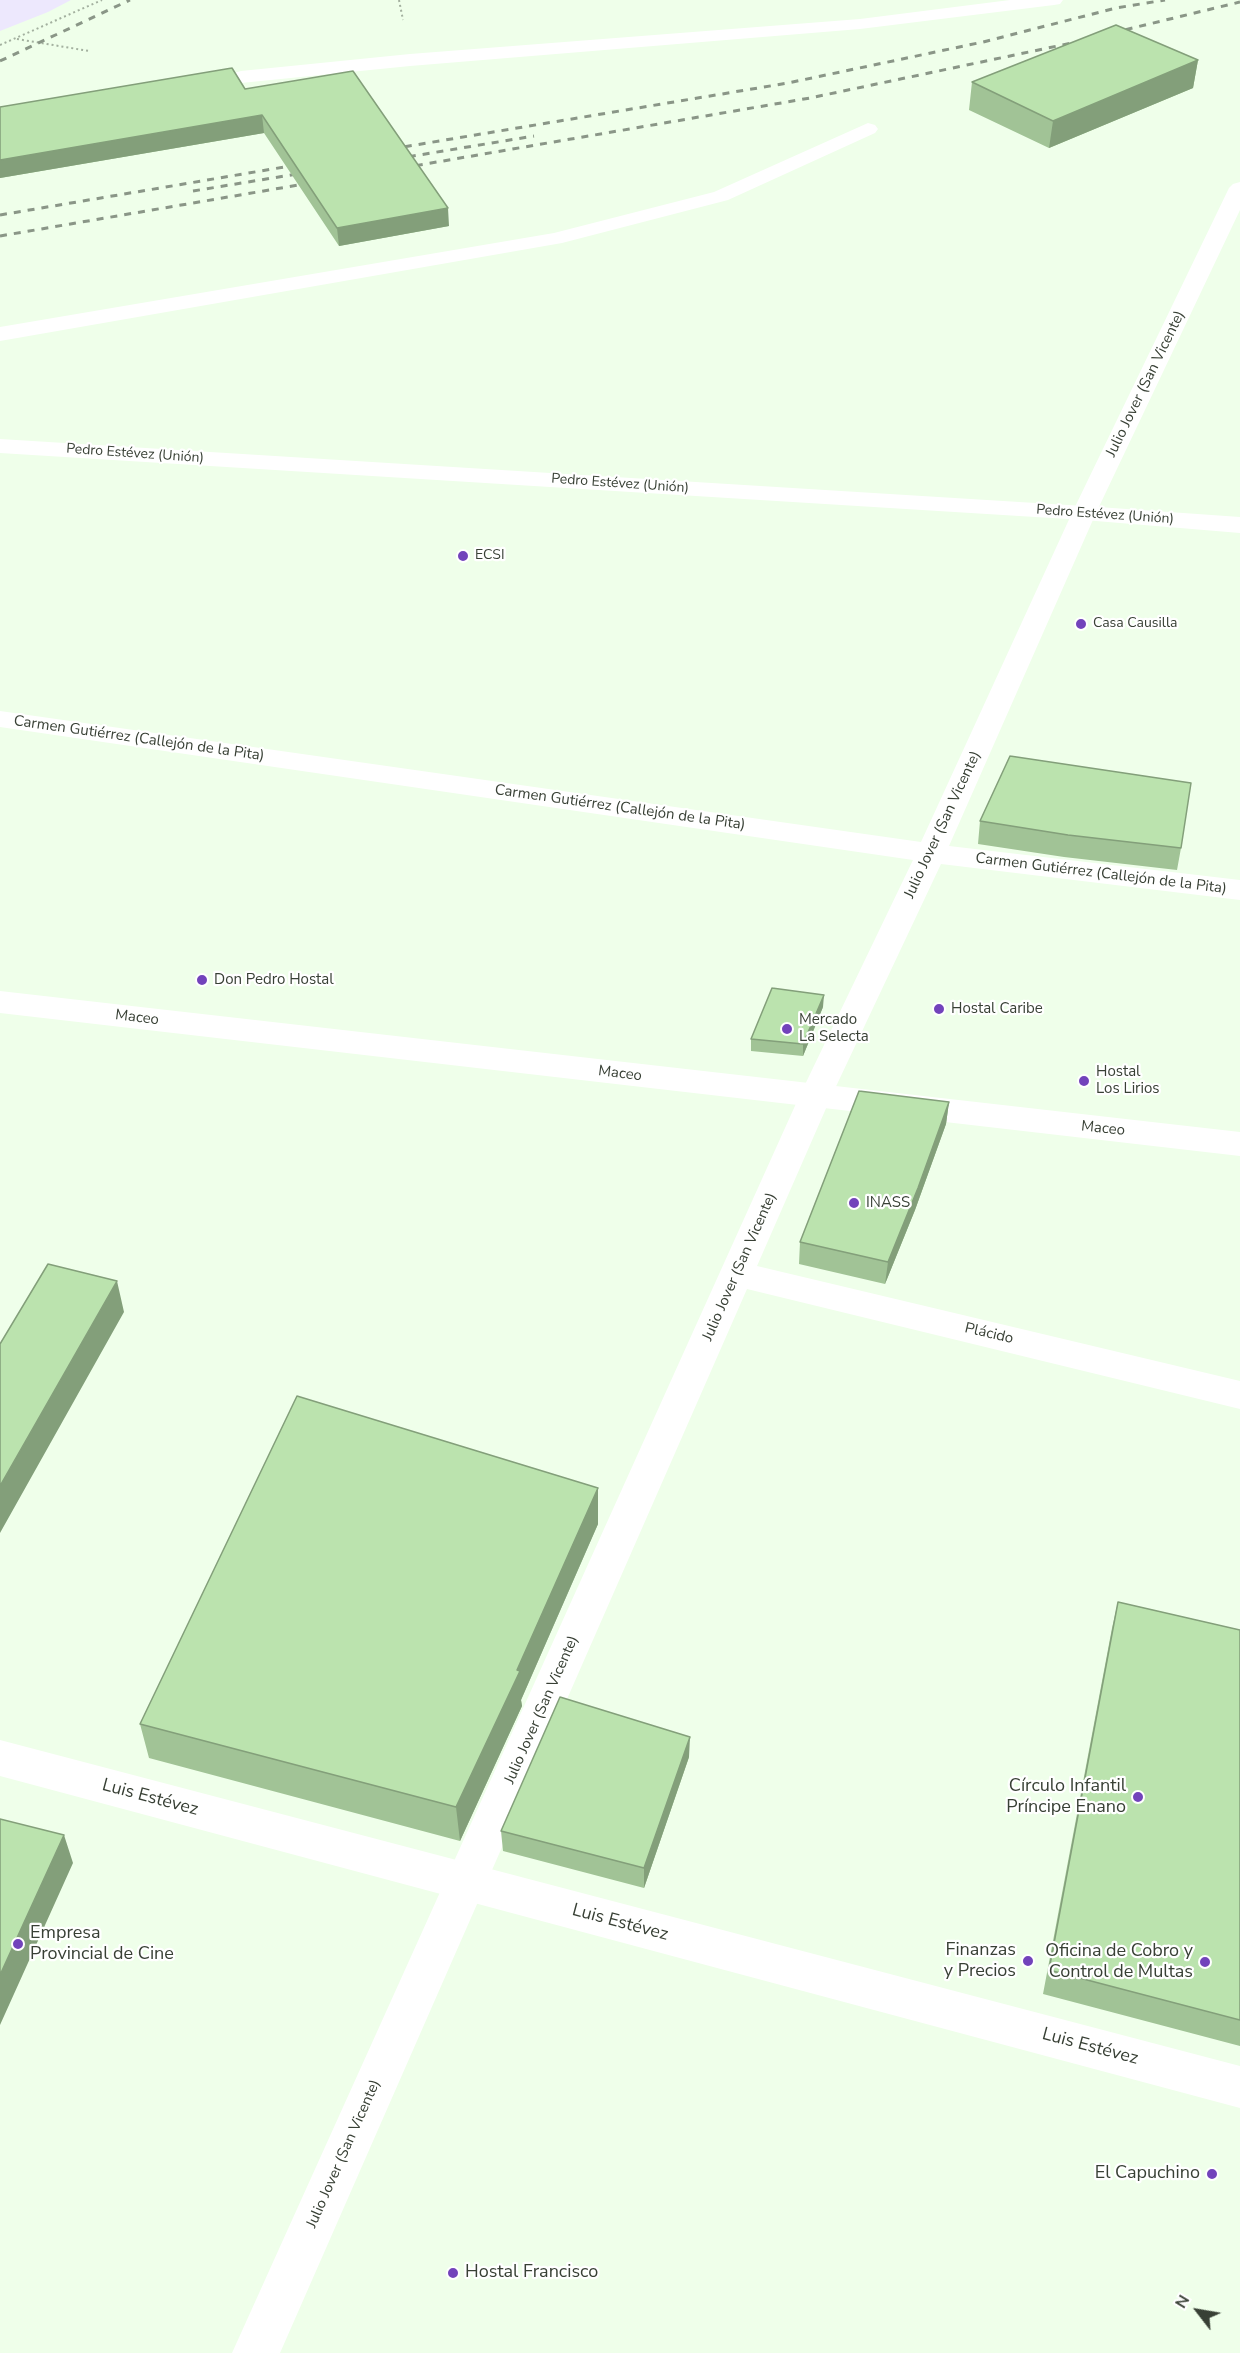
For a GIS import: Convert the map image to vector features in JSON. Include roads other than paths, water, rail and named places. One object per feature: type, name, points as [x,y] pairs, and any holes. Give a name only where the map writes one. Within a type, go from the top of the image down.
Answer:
[{"type":"street","name":"Julio Jover (San Vicente)","points":[[256,2353],[815,1097],[931,853],[1084,513],[1240,188]]},
{"type":"street","name":"Pedro Estévez (Unión)","points":[[0,446],[1084,513],[1240,525]]},
{"type":"street","name":"Carmen Gutiérrez (Callejón de la Pita)","points":[[0,719],[931,853],[1240,890]]},
{"type":"street","name":"Maceo","points":[[0,1002],[1240,1144]]},
{"type":"street","name":"Plácido","points":[[737,1274],[1240,1395]]},
{"type":"street","name":"Luis Estévez","points":[[0,1758],[1240,2087]]},
{"type":"lane","points":[[241,77],[422,59],[860,24],[1054,0]]},
{"type":"lane","points":[[0,334],[555,238],[721,196],[868,129]]},
{"type":"railway","points":[[0,61],[130,0]]},
{"type":"railway","points":[[391,149],[788,83],[983,42],[1116,8],[1165,0]]},
{"type":"railway","points":[[1112,33],[1240,2]]},
{"type":"railway","points":[[402,168],[810,98],[1086,40]]},
{"type":"railway","points":[[395,159],[534,136]]},
{"type":"railway","points":[[0,215],[302,164]]},
{"type":"railway","points":[[193,191],[309,172]]},
{"type":"railway","points":[[0,236],[316,182]]},
{"type":"place","name":"ECSI","points":[[463,556]]},
{"type":"place","name":"Casa Causilla","points":[[1081,624]]},
{"type":"place","name":"Don Pedro Hostal","points":[[202,980]]},
{"type":"place","name":"Hostal Caribe","points":[[939,1009]]},
{"type":"place","name":"Mercado La Selecta","points":[[787,1029]]},
{"type":"place","name":"Hostal Los Lirios","points":[[1084,1081]]},
{"type":"place","name":"INASS","points":[[854,1203]]},
{"type":"place","name":"Círculo Infantil Príncipe Enano","points":[[1138,1797]]},
{"type":"place","name":"Empresa Provincial de Cine","points":[[18,1944]]},
{"type":"place","name":"Finanzas y Precios","points":[[1028,1961]]},
{"type":"place","name":"Oficina de Cobro y Control de Multas","points":[[1205,1962]]},
{"type":"place","name":"El Capuchino","points":[[1212,2174]]},
{"type":"place","name":"Hostal Francisco","points":[[453,2273]]}]
